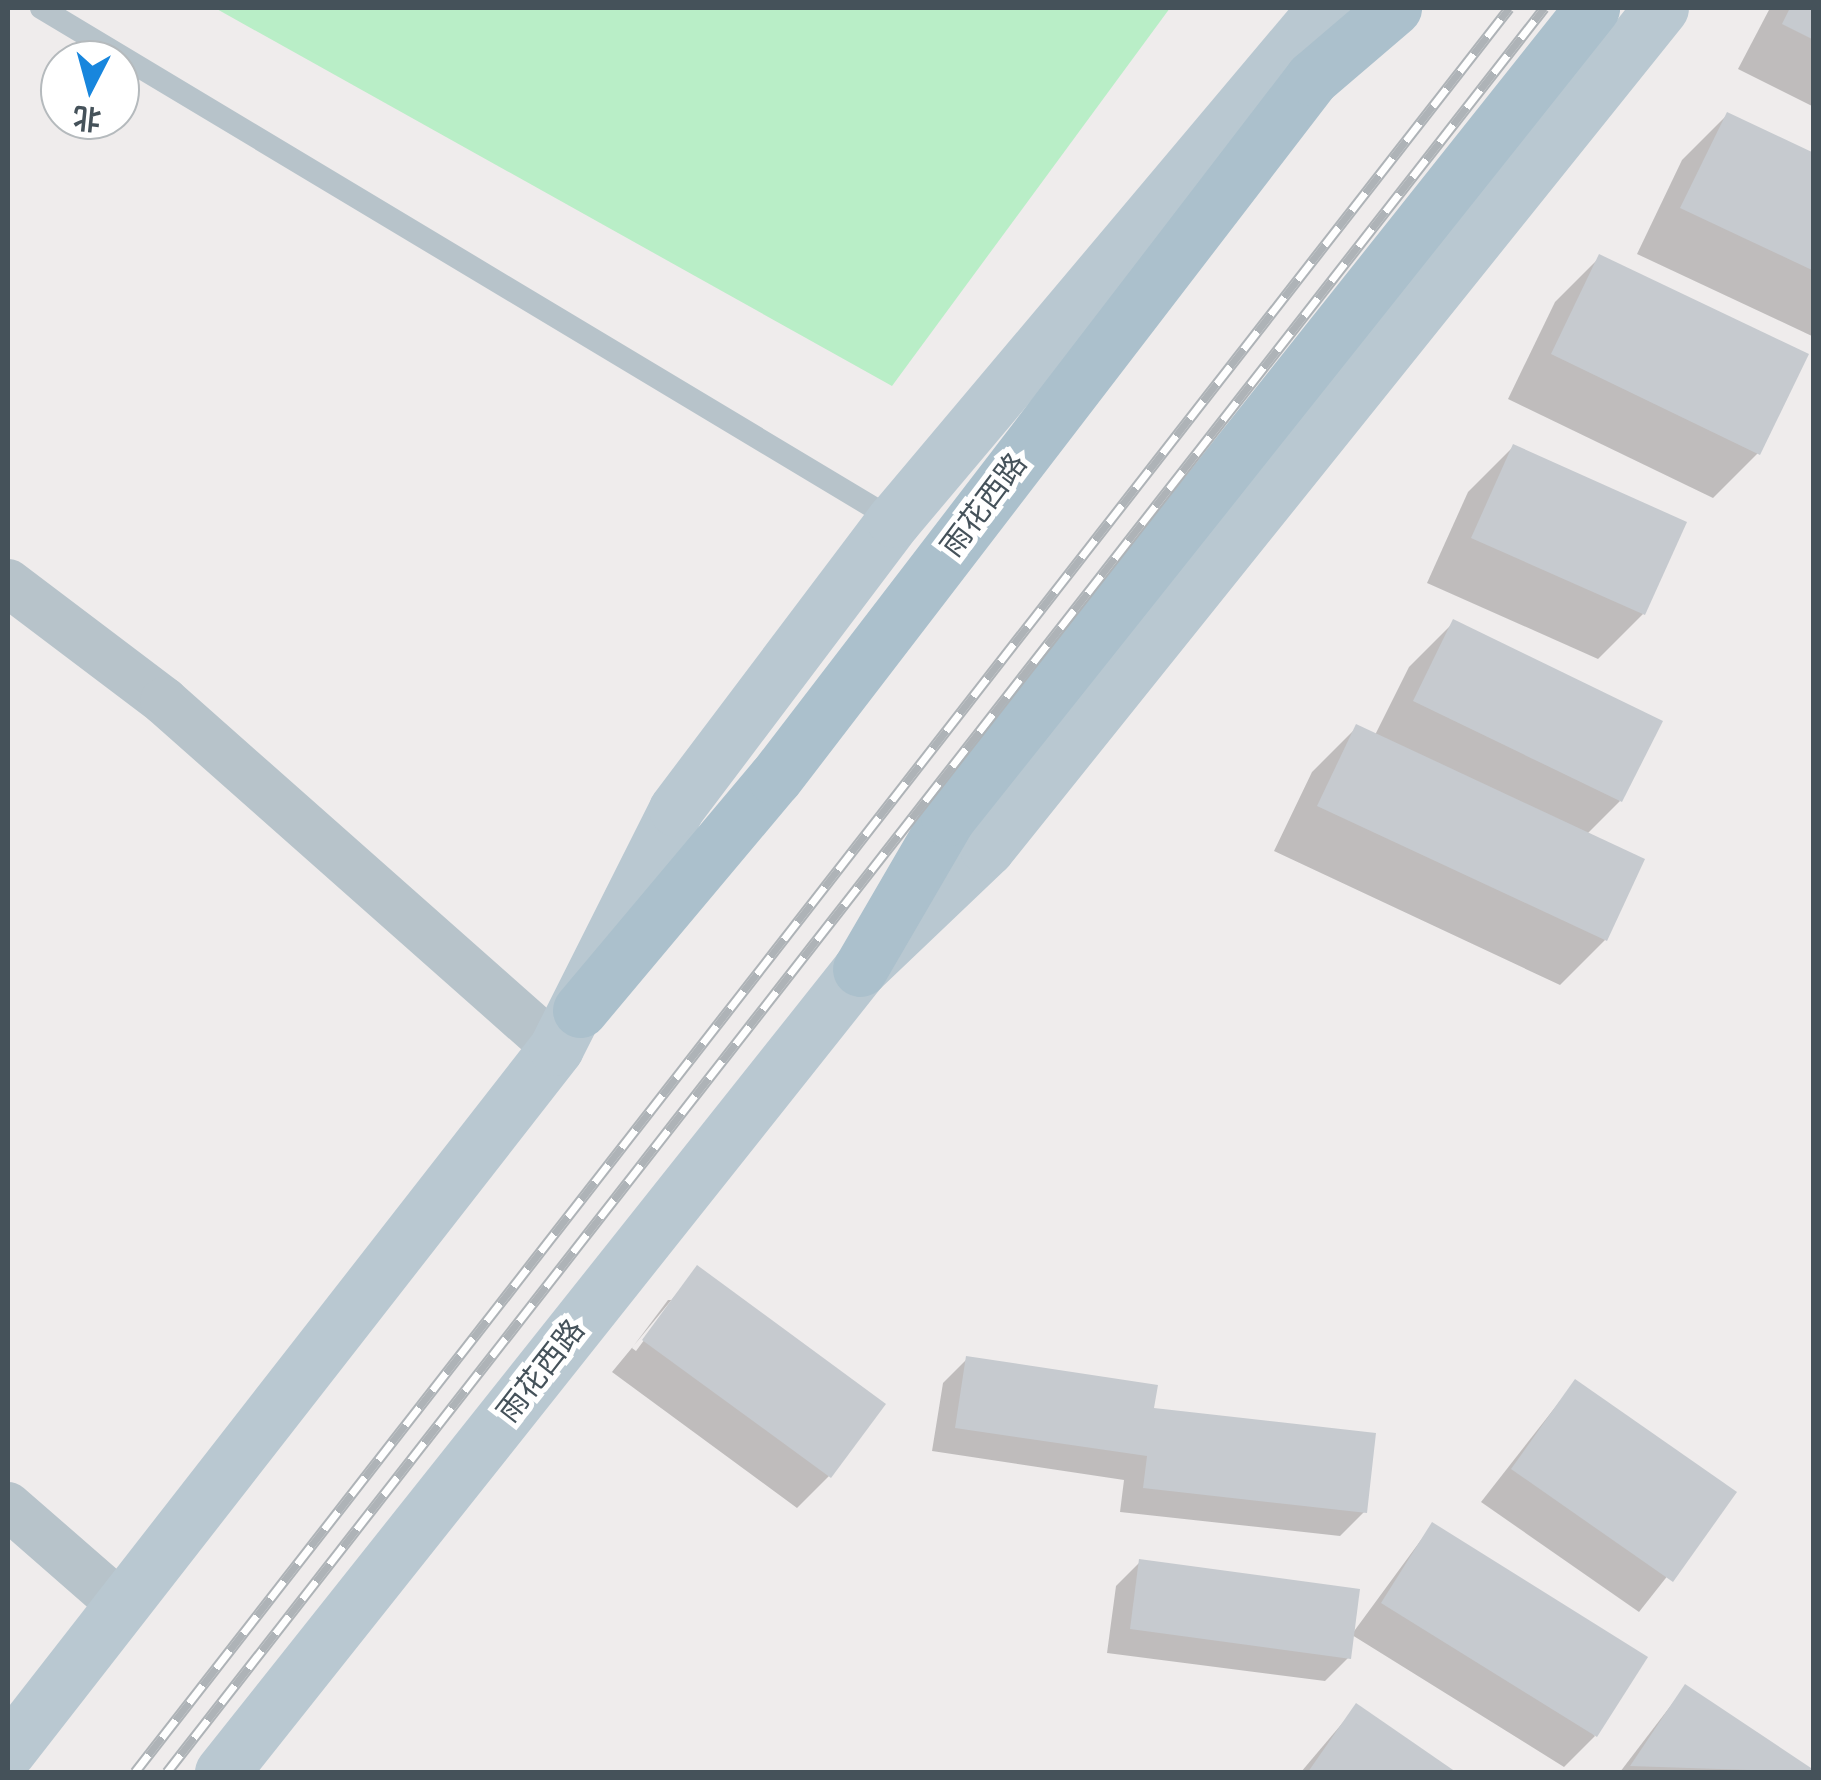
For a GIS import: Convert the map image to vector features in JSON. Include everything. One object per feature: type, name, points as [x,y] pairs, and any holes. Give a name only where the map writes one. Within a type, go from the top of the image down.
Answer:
[{"type":"main road","name":"雨花西路","points":[[568,1029],[676,810],[894,520],[1326,8]]},
{"type":"main road","name":"雨花西路","points":[[860,969],[948,818],[1592,8]]},
{"type":"main road","name":"雨花西路","points":[[222,1772],[860,969],[987,848],[1661,8]]},
{"type":"street","points":[[8,583],[164,701],[568,1029]]},
{"type":"street","points":[[8,1506],[119,1602]]},
{"type":"lane","points":[[42,8],[894,520]]},
{"type":"lane","points":[[8,1752],[119,1602],[568,1029],[774,778],[1312,78],[1394,8]]},
{"type":"green space","points":[[215,8],[1170,8],[892,386]]},
{"type":"building","points":[[1790,8],[1814,8],[1814,40],[1782,24]]},
{"type":"building","points":[[1727,112],[1814,153],[1814,271],[1680,208]]},
{"type":"building","points":[[1599,254],[1809,354],[1760,455],[1551,354]]},
{"type":"building","points":[[1513,444],[1687,522],[1645,615],[1471,538]]},
{"type":"building","points":[[1453,619],[1663,721],[1622,802],[1413,701]]},
{"type":"building","points":[[1356,724],[1645,859],[1607,941],[1317,806]]},
{"type":"building","points":[[697,1265],[886,1404],[831,1478],[642,1340]]},
{"type":"building","points":[[966,1356],[1158,1385],[1154,1408],[1376,1433],[1367,1513],[1143,1488],[1147,1456],[955,1428]]},
{"type":"building","points":[[1575,1379],[1737,1492],[1673,1582],[1511,1469]]},
{"type":"building","points":[[1432,1522],[1648,1657],[1597,1737],[1381,1603]]},
{"type":"building","points":[[1139,1559],[1360,1589],[1351,1659],[1130,1629]]},
{"type":"building","points":[[1685,1684],[1814,1770],[1814,1772],[1630,1766]]},
{"type":"building","points":[[1356,1703],[1456,1772],[1308,1772]]},
{"type":"railway","points":[[135,1772],[1509,8]]},
{"type":"railway","points":[[167,1772],[1544,8]]}]
